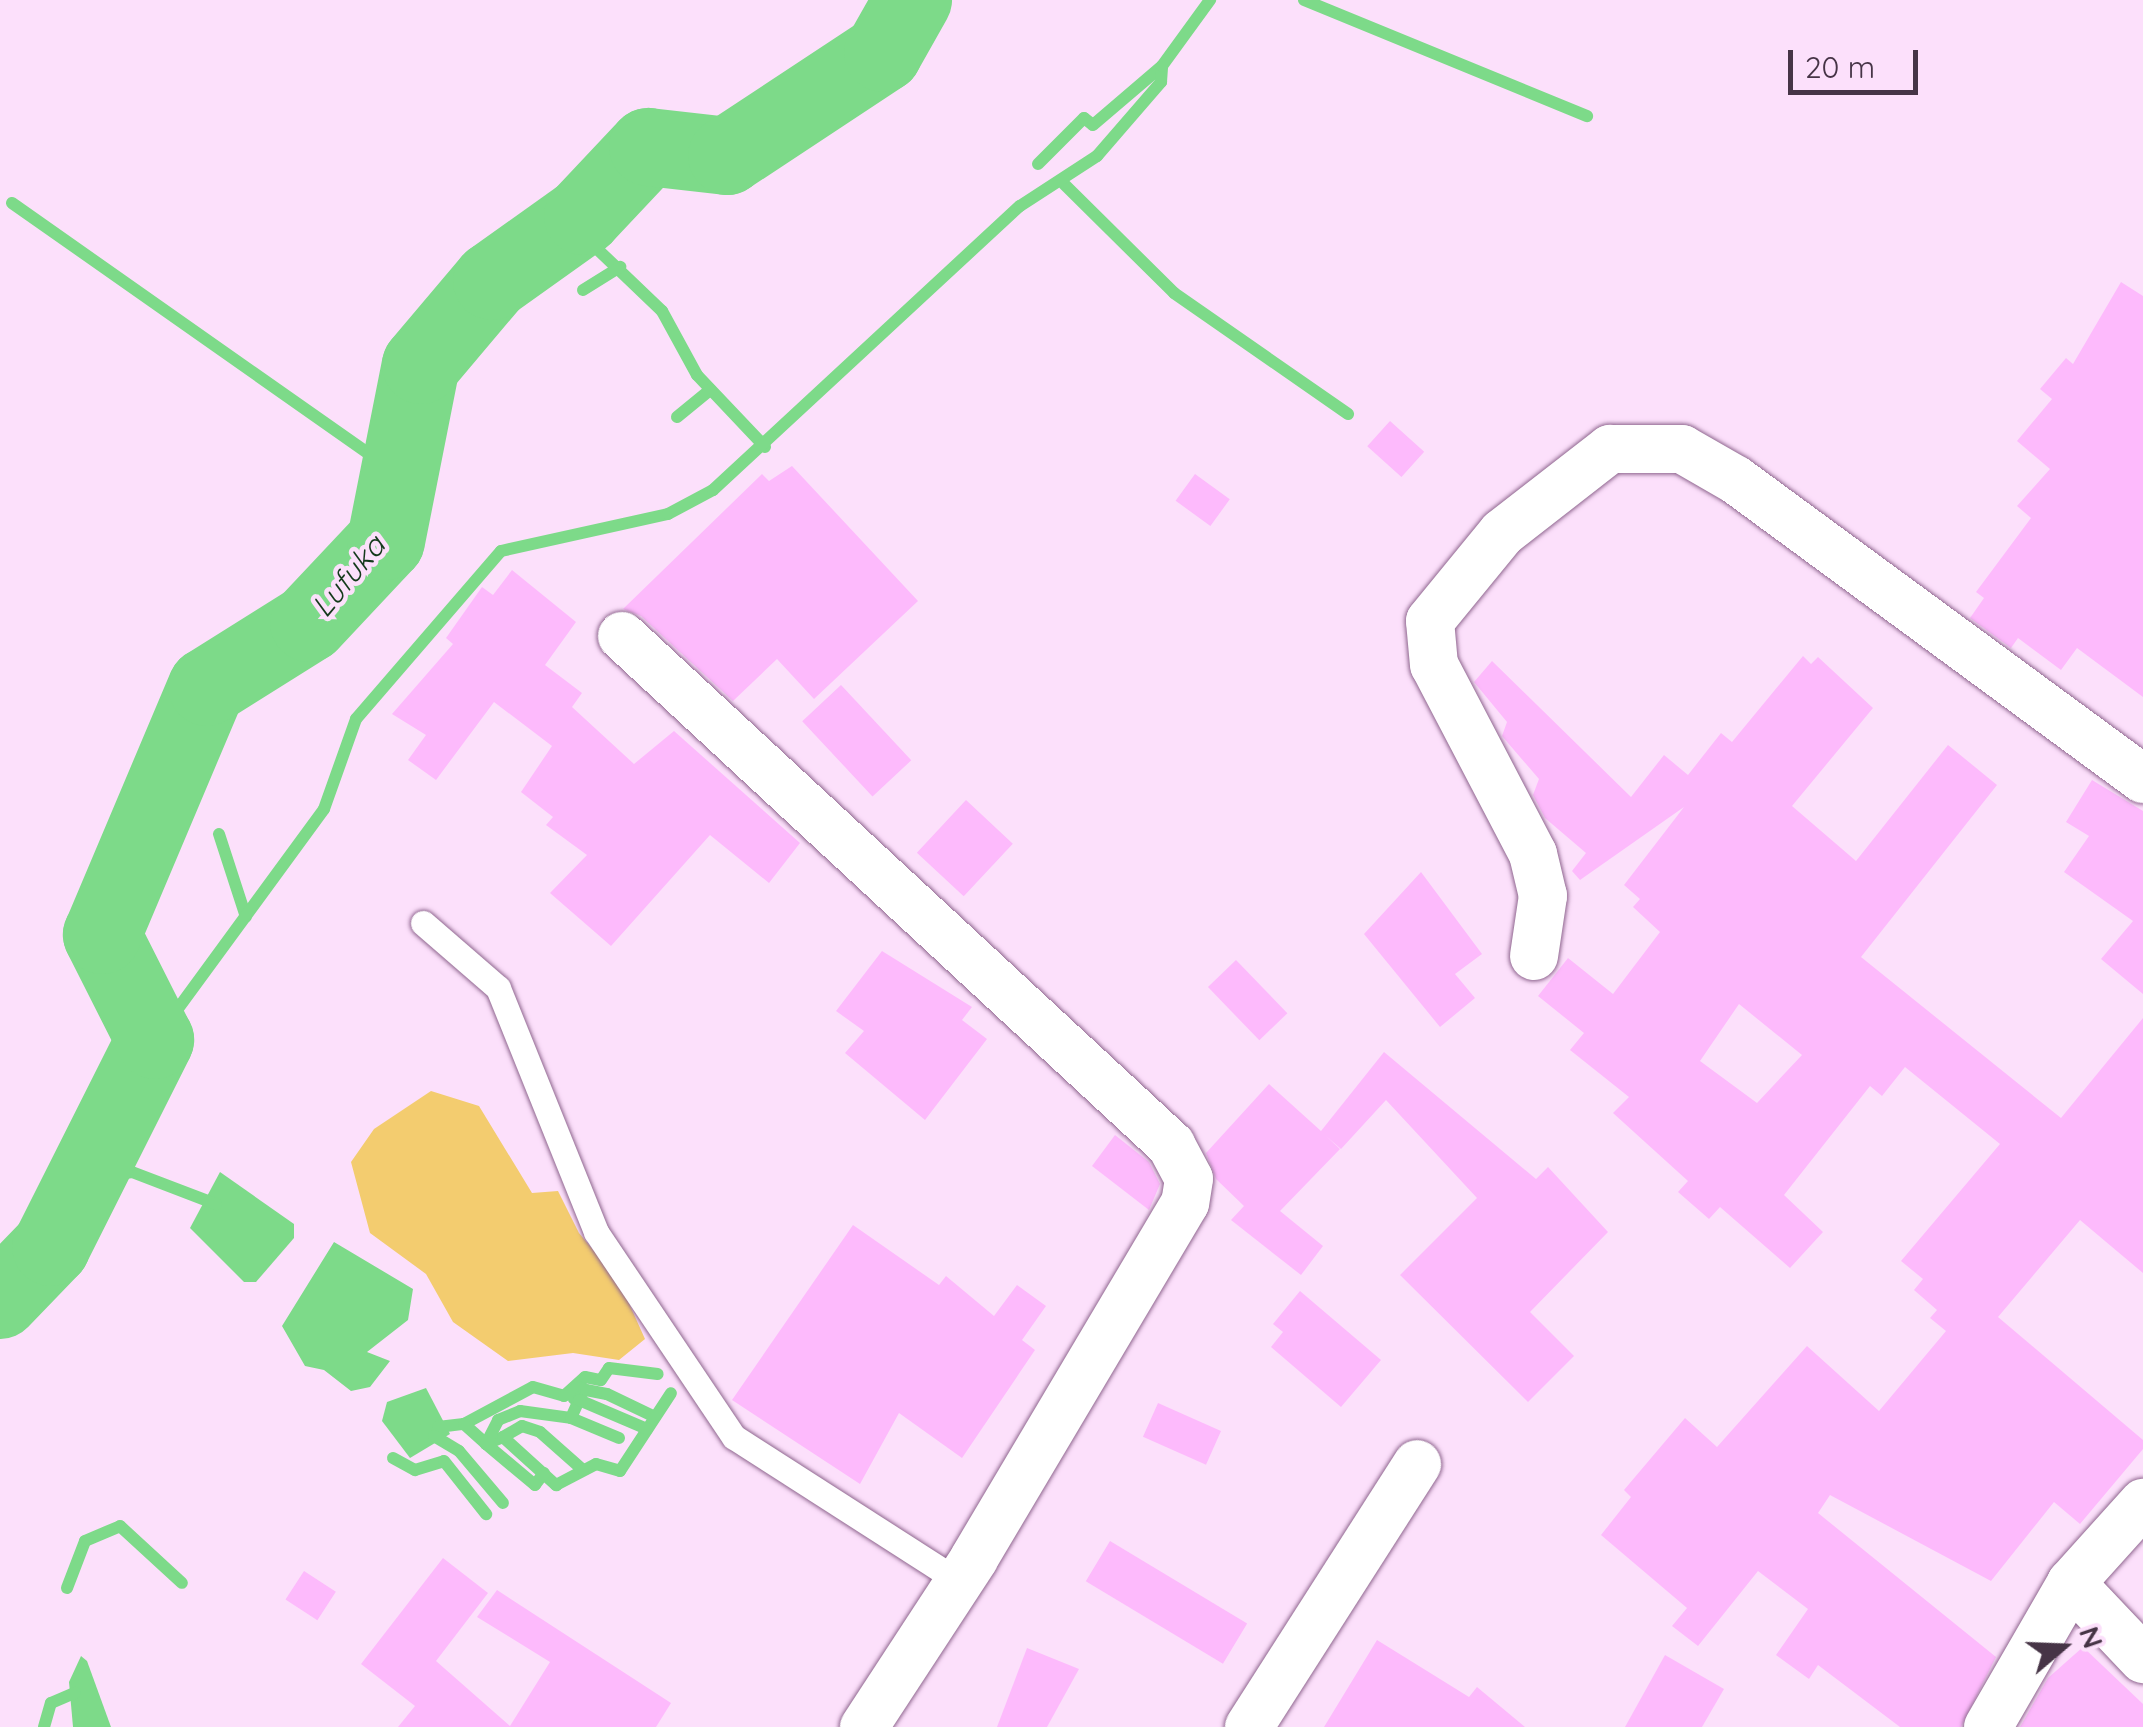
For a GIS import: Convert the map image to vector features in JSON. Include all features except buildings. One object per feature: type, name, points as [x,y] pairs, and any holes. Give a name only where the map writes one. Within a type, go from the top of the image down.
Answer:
[{"type":"street","points":[[1534,956],[1542,896],[1532,854],[1434,665],[1430,621],[1502,533],[1610,449],[1682,448],[1736,480],[2143,779]]},
{"type":"street","points":[[622,636],[1183,1162],[1185,1203],[960,1582],[864,1727]]},
{"type":"street","points":[[1249,1727],[1417,1464]]},
{"type":"street","points":[[1988,1727],[2071,1583],[2143,1502]]},
{"type":"street","points":[[2071,1583],[2143,1659]]},
{"type":"lane","points":[[423,923],[498,988],[596,1232],[734,1437],[960,1582]]},
{"type":"shaded area","points":[[431,1091],[479,1106],[532,1193],[558,1191],[579,1233],[619,1281],[645,1339],[619,1360],[573,1353],[508,1361],[453,1322],[426,1274],[370,1233],[351,1162],[374,1129]]},
{"type":"shaded area","points":[[220,1172],[294,1224],[294,1238],[256,1282],[244,1282],[190,1228]]},
{"type":"shaded area","points":[[334,1242],[413,1289],[408,1320],[367,1352],[390,1361],[370,1387],[351,1391],[324,1370],[305,1366],[282,1326]]},
{"type":"shaded area","points":[[426,1388],[450,1434],[410,1458],[382,1421],[387,1402]]},
{"type":"shaded area","points":[[81,1656],[87,1661],[111,1727],[73,1727],[69,1682]]},
{"type":"waterway","name":"Lufuka","points":[[0,1300],[51,1247],[155,1040],[102,935],[207,687],[309,623],[386,541],[421,365],[492,281],[583,216],[648,147],[727,156],[883,53],[913,0]]},
{"type":"waterway","points":[[155,1040],[324,809],[356,719],[501,551],[668,514],[713,490],[1020,206],[1097,156],[1161,82],[1162,66],[1210,0]]},
{"type":"waterway","points":[[1304,0],[1587,116]]},
{"type":"waterway","points":[[1038,164],[1084,118],[1093,125],[1162,66]]},
{"type":"waterway","points":[[1064,184],[1174,293],[1348,414]]},
{"type":"waterway","points":[[12,203],[394,471]]},
{"type":"waterway","points":[[571,224],[662,311],[697,375],[765,447]]},
{"type":"waterway","points":[[583,290],[620,267]]},
{"type":"waterway","points":[[677,417],[710,390]]},
{"type":"waterway","points":[[219,834],[246,917]]},
{"type":"waterway","points":[[94,1161],[114,1175],[132,1172],[216,1204]]},
{"type":"waterway","points":[[464,1424],[533,1387],[564,1396],[585,1377],[601,1380],[609,1368],[658,1374]]},
{"type":"waterway","points":[[574,1399],[586,1390],[607,1394],[655,1417]]},
{"type":"waterway","points":[[438,1427],[464,1424],[486,1444],[503,1437],[556,1485],[596,1464],[620,1471],[671,1393]]},
{"type":"waterway","points":[[544,1473],[535,1485],[486,1444],[498,1420],[520,1411],[571,1418],[579,1400],[647,1429]]},
{"type":"waterway","points":[[571,1418],[619,1438]]},
{"type":"waterway","points":[[503,1437],[522,1426],[540,1432],[583,1470]]},
{"type":"waterway","points":[[434,1436],[459,1451],[503,1503]]},
{"type":"waterway","points":[[393,1458],[415,1470],[444,1461],[486,1514]]},
{"type":"waterway","points":[[67,1588],[85,1541],[120,1526],[182,1583]]},
{"type":"waterway","points":[[44,1727],[51,1703],[75,1693]]}]
